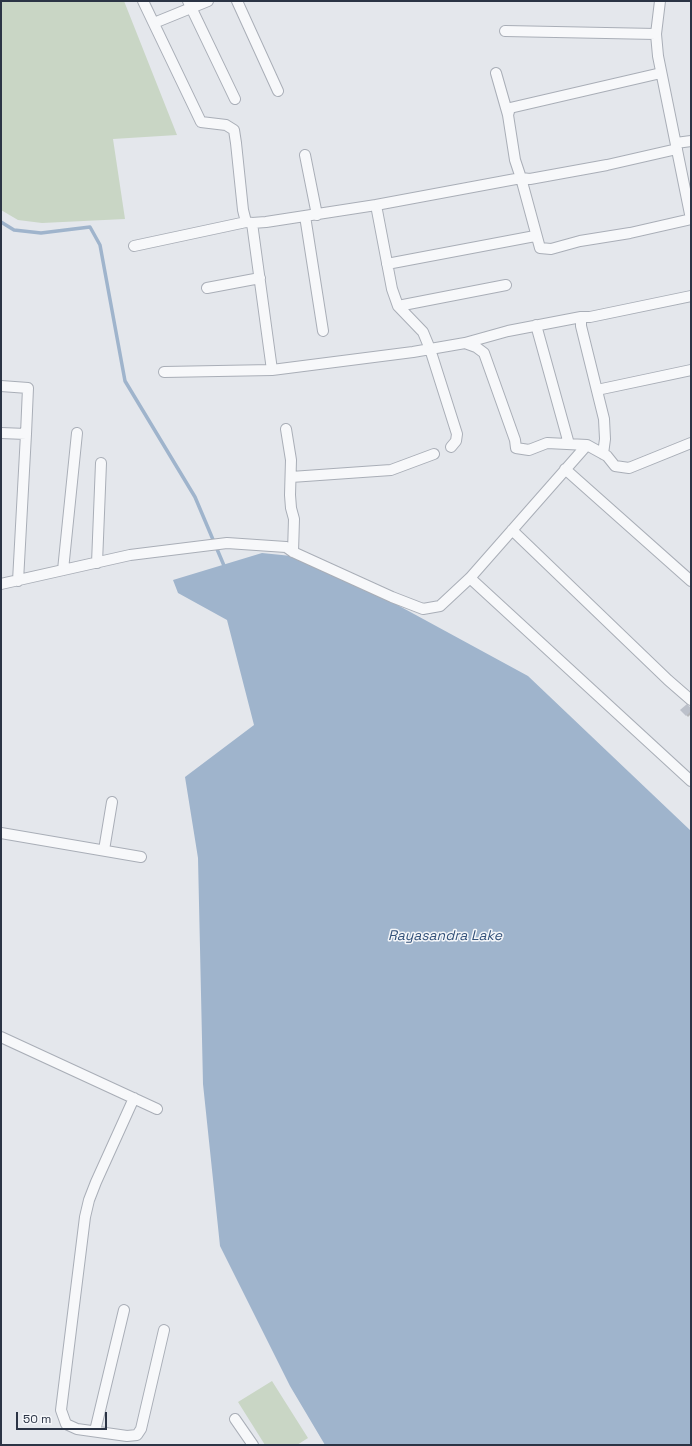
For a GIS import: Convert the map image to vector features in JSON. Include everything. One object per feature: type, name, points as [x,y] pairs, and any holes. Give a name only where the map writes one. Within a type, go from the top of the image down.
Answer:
[{"type":"street","points":[[143,1],[201,122],[226,125],[234,130],[243,210],[249,223],[260,278],[272,370]]},
{"type":"street","points":[[154,23],[189,4],[208,1]]},
{"type":"street","points":[[237,1],[278,90]]},
{"type":"street","points":[[496,73],[508,115],[515,160],[540,248],[551,249],[580,241],[630,233],[691,219],[658,56],[656,34],[660,1]]},
{"type":"street","points":[[189,4],[236,99]]},
{"type":"street","points":[[505,31],[656,34]]},
{"type":"street","points":[[508,115],[510,108],[662,73]]},
{"type":"street","points":[[134,246],[249,223],[317,215],[521,178],[530,179],[574,171],[677,146],[691,141]]},
{"type":"street","points":[[305,155],[317,215]]},
{"type":"street","points":[[376,205],[392,289],[398,306],[423,332],[430,349],[457,434],[456,441],[451,447]]},
{"type":"street","points":[[305,216],[323,331]]},
{"type":"street","points":[[387,264],[536,236]]},
{"type":"street","points":[[207,288],[260,278]]},
{"type":"street","points":[[398,306],[506,285]]},
{"type":"street","points":[[164,372],[272,370],[430,349],[464,343],[536,325],[581,317],[590,317],[691,296]]},
{"type":"street","points":[[581,317],[581,326],[604,419],[605,439],[603,454]]},
{"type":"street","points":[[536,325],[569,444]]},
{"type":"street","points":[[464,343],[476,347],[484,353],[516,448],[529,450],[547,443],[587,445],[607,456],[615,466],[629,468],[691,443]]},
{"type":"street","points":[[597,390],[691,370]]},
{"type":"street","points":[[1,386],[28,388],[18,581]]},
{"type":"street","points":[[286,429],[291,460],[290,495],[294,519],[293,552]]},
{"type":"street","points":[[1,433],[26,434]]},
{"type":"street","points":[[63,570],[77,433]]},
{"type":"street","points":[[1,584],[130,555],[227,543],[286,547],[293,552],[392,598],[423,609],[440,606],[470,578],[587,445]]},
{"type":"street","points":[[290,478],[391,470],[434,454]]},
{"type":"street","points":[[97,563],[101,463]]},
{"type":"street","points":[[565,469],[691,581]]},
{"type":"street","points":[[512,530],[668,680],[691,700]]},
{"type":"street","points":[[470,578],[691,781]]},
{"type":"street","points":[[104,850],[112,802]]},
{"type":"street","points":[[1,834],[141,856]]},
{"type":"street","points":[[1,1037],[157,1109]]},
{"type":"street","points":[[134,1098],[96,1182],[89,1200],[85,1217],[61,1410],[66,1424],[77,1429],[127,1436],[137,1435],[141,1429],[164,1330]]},
{"type":"street","points":[[96,1431],[124,1310]]},
{"type":"street","points":[[235,1419],[253,1445]]},
{"type":"green space","points":[[1,1],[124,1],[177,135],[113,139],[125,219],[42,223],[18,220],[1,210]]},
{"type":"green space","points":[[272,1381],[308,1438],[297,1445],[265,1445],[238,1402]]},
{"type":"water","name":"Rayasandra Lake","points":[[262,553],[311,558],[528,676],[691,831],[691,1445],[325,1445],[290,1386],[220,1246],[203,1084],[198,858],[185,777],[254,725],[227,620],[178,593],[173,580]]},
{"type":"building","points":[[687,704],[691,708],[691,711],[686,716],[680,710]]},
{"type":"waterway","points":[[1,222],[14,230],[41,233],[90,227],[100,245],[125,381],[195,497],[225,568]]}]
